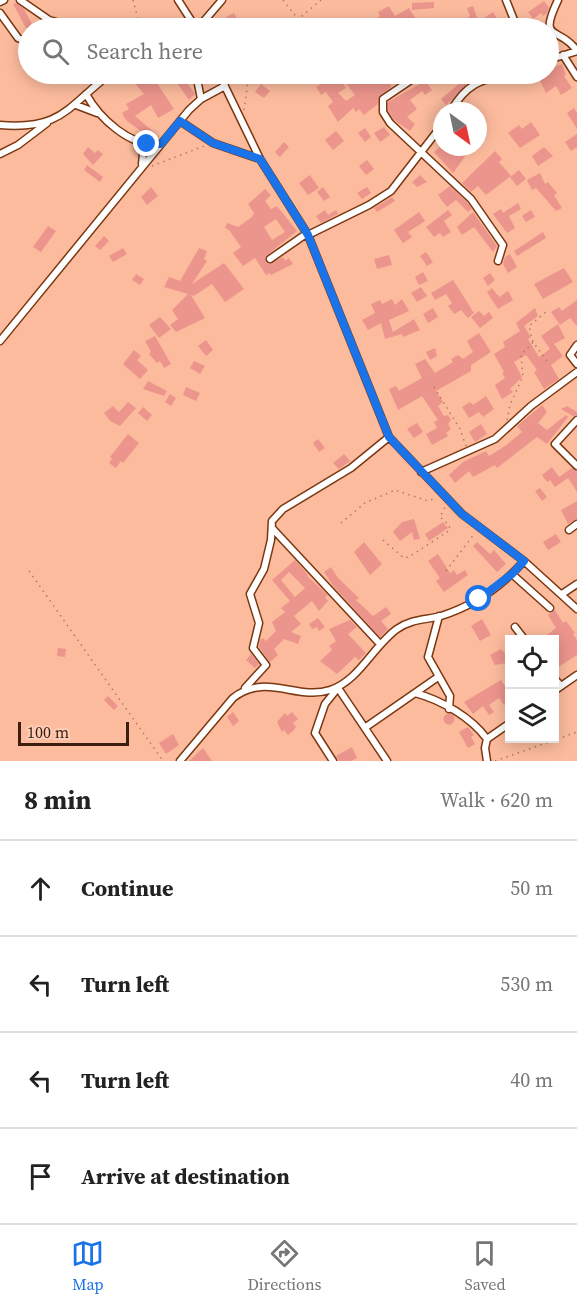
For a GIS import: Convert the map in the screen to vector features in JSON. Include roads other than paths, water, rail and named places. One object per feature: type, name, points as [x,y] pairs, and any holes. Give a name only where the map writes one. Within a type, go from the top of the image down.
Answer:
[{"type":"street","points":[[20,0],[45,18]]},
{"type":"street","points":[[178,0],[190,18]]},
{"type":"street","points":[[205,18],[222,0]]},
{"type":"street","points":[[506,0],[513,18]]},
{"type":"street","points":[[549,18],[558,0]]},
{"type":"street","points":[[0,13],[18,38]]},
{"type":"street","points":[[559,37],[568,41],[577,51],[559,56]]},
{"type":"street","points":[[562,55],[577,77]]},
{"type":"street","points":[[0,154],[18,145],[47,122],[76,105],[97,84]]},
{"type":"street","points":[[198,84],[201,99]]},
{"type":"street","points":[[404,84],[390,93],[381,103],[385,117],[476,205],[503,245],[498,261]]},
{"type":"street","points":[[456,102],[473,84]]},
{"type":"street","points":[[0,341],[180,121],[201,99],[225,86],[260,159],[307,235],[389,437],[441,494],[480,528],[524,561],[577,609]]},
{"type":"street","points":[[86,94],[98,113]]},
{"type":"street","points":[[76,105],[98,113],[138,142],[161,144]]},
{"type":"street","points":[[180,121],[213,143],[260,159]]},
{"type":"street","points":[[0,125],[26,127],[47,122]]},
{"type":"street","points":[[270,259],[307,235],[391,191],[433,138]]},
{"type":"street","points":[[138,142],[143,154],[141,168]]},
{"type":"street","points":[[577,345],[570,355],[577,364]]},
{"type":"street","points":[[422,472],[495,439],[531,406],[577,372]]},
{"type":"street","points":[[577,420],[555,444],[577,466]]},
{"type":"street","points":[[180,761],[232,698],[259,676],[266,665],[252,648],[259,623],[250,594],[264,569],[272,540],[272,521],[283,509],[351,468],[389,437]]},
{"type":"street","points":[[569,530],[577,524]]},
{"type":"street","points":[[271,527],[380,644]]},
{"type":"street","points":[[333,761],[315,734],[325,704],[380,644],[408,622],[439,616],[472,604],[512,574],[524,561]]},
{"type":"street","points":[[512,574],[550,608]]},
{"type":"street","points":[[562,594],[577,584]]},
{"type":"street","points":[[439,616],[428,657],[450,696],[449,709]]},
{"type":"street","points":[[515,627],[522,635]]},
{"type":"street","points":[[557,689],[577,675]]},
{"type":"street","points":[[366,727],[438,677]]},
{"type":"street","points":[[242,692],[273,686],[318,692],[339,687]]},
{"type":"street","points":[[339,687],[387,761]]},
{"type":"street","points":[[415,693],[449,709],[477,726],[487,739]]},
{"type":"street","points":[[487,761],[485,748],[487,739],[505,726]]}]
